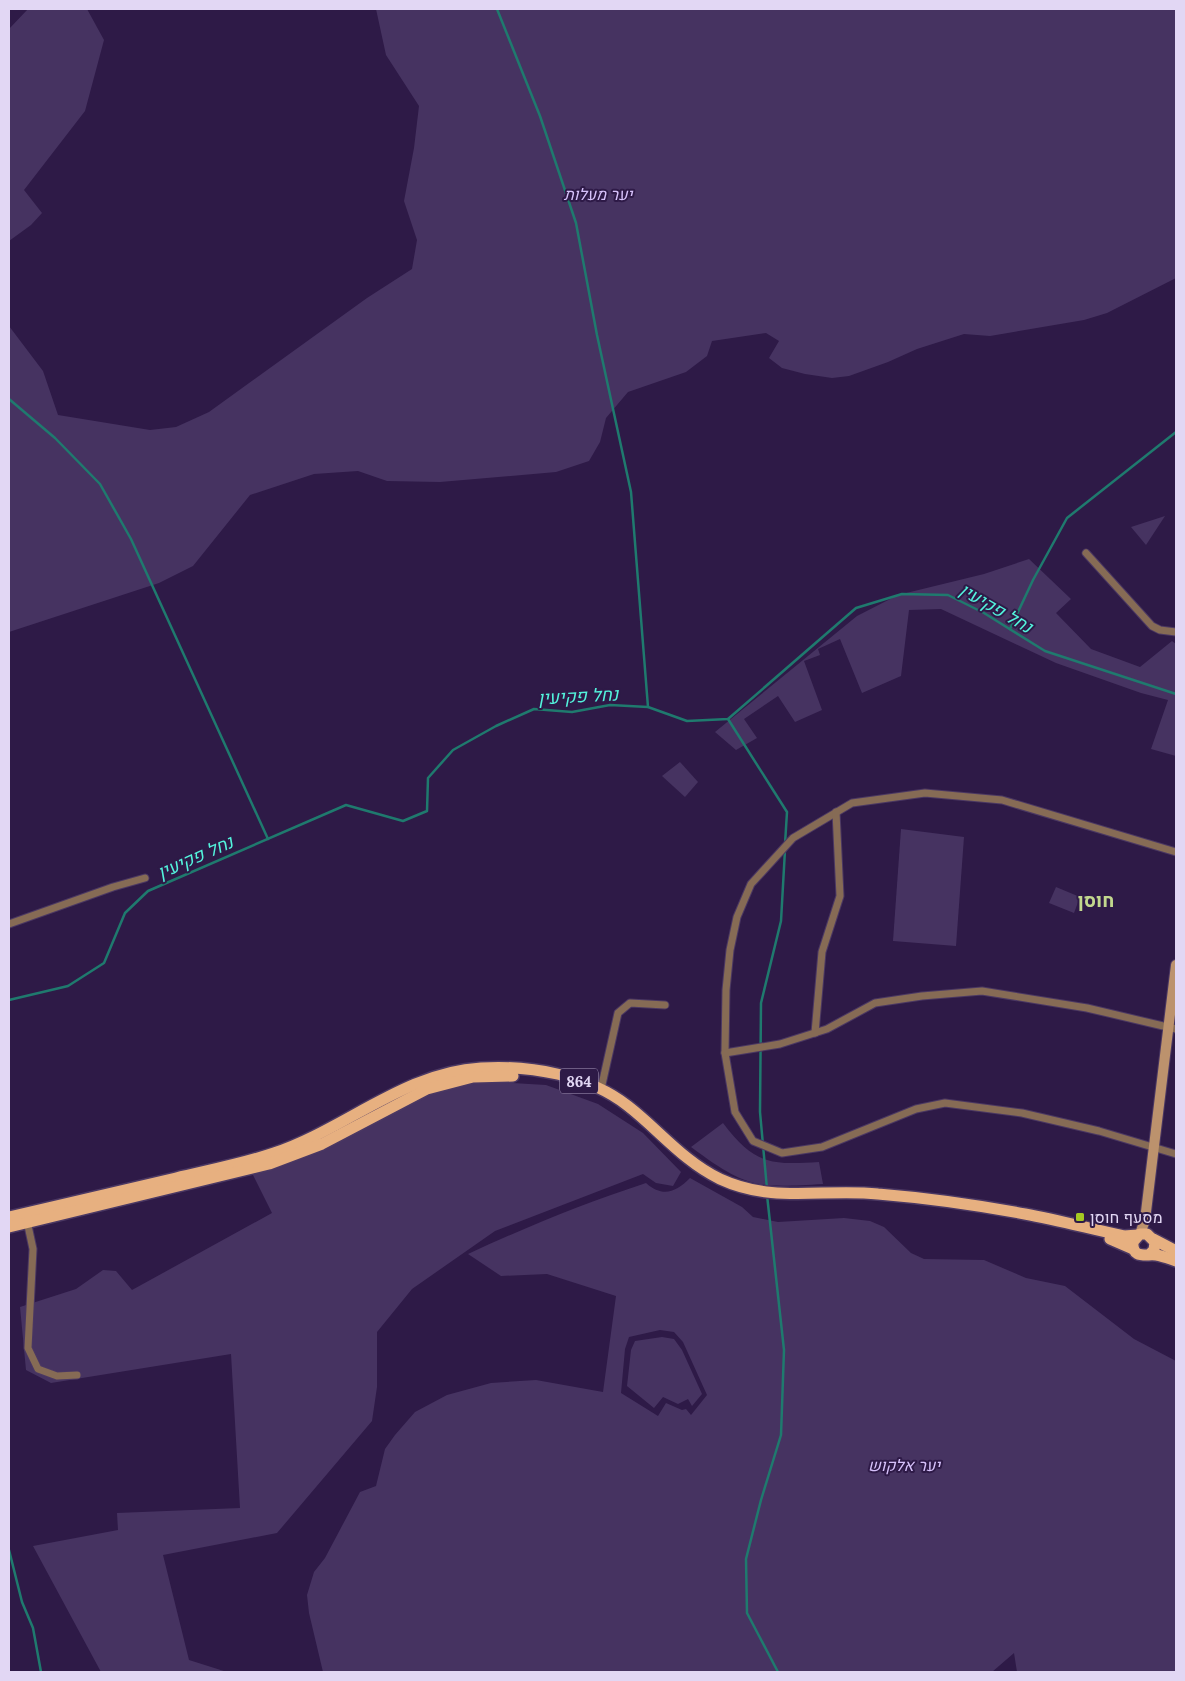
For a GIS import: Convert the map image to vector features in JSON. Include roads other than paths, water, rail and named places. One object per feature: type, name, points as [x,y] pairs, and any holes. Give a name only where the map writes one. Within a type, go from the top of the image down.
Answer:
[{"type":"main road","name":"864","points":[[10,1220],[274,1154],[319,1135],[406,1089],[449,1072],[478,1068],[531,1070],[572,1078],[601,1089],[628,1106],[677,1151],[697,1166],[720,1179],[748,1189],[788,1195],[882,1194],[1023,1213],[1124,1236],[1146,1236],[1176,1251]]},
{"type":"main road","name":"864","points":[[10,1220],[28,1222],[269,1164],[322,1144],[427,1089],[473,1077],[507,1075],[559,1082],[600,1096],[632,1117],[688,1167],[722,1186],[748,1196],[788,1202],[866,1199],[1008,1217],[1115,1241],[1133,1249]]},
{"type":"main road","points":[[1149,1255],[1155,1246],[1146,1236],[1133,1242],[1133,1249],[1138,1255],[1161,1256],[1176,1261]]},
{"type":"street","points":[[1086,553],[1152,626],[1160,630],[1176,632]]},
{"type":"street","points":[[1176,852],[1002,800],[925,793],[852,803],[792,838],[751,884],[738,917],[730,950],[726,990],[726,1053],[735,1112],[753,1141],[782,1153],[822,1147],[916,1109],[945,1103],[1022,1113],[1176,1154]]},
{"type":"street","points":[[815,1033],[822,952],[840,896],[836,812]]},
{"type":"street","points":[[9,924],[113,887],[146,878]]},
{"type":"street","points":[[1146,1236],[1145,1220],[1154,1148],[1172,1028],[1176,965]]},
{"type":"street","points":[[726,1053],[780,1044],[827,1029],[874,1003],[922,996],[982,991],[1087,1008],[1172,1028]]},
{"type":"street","points":[[601,1089],[618,1012],[630,1003],[664,1005]]},
{"type":"street","points":[[28,1222],[33,1250],[28,1348],[38,1369],[57,1376],[77,1376]]},
{"type":"waterway","points":[[497,9],[540,116],[576,223],[597,335],[631,492],[648,707]]},
{"type":"waterway","points":[[9,399],[55,438],[100,484],[131,539],[268,839]]},
{"type":"waterway","points":[[1010,629],[1033,580],[1067,518],[1176,432]]},
{"type":"waterway","name":"נחל פקיעין","points":[[9,1000],[68,986],[104,963],[125,913],[148,891],[346,805],[403,821],[427,811],[428,778],[453,750],[496,726],[534,709],[572,712],[610,705],[648,707],[687,721],[728,719],[856,608],[902,594],[948,595],[984,613],[1045,651],[1176,694]]},
{"type":"waterway","points":[[728,719],[787,812],[785,844]]},
{"type":"waterway","points":[[767,1189],[760,1112],[761,1003],[781,921],[785,850]]},
{"type":"waterway","points":[[767,1195],[784,1350],[781,1435],[761,1500],[746,1559],[747,1613],[778,1672]]},
{"type":"waterway","points":[[9,1550],[22,1602],[33,1628],[41,1672]]},
{"type":"place","name":"מסעף חוסן","points":[[1080,1217]]},
{"type":"district","name":"חוסן","points":[[1096,900]]},
{"type":"park label","name":"יער מעלות","points":[[598,194]]},
{"type":"park label","name":"יער אלקוש","points":[[904,1465]]}]
